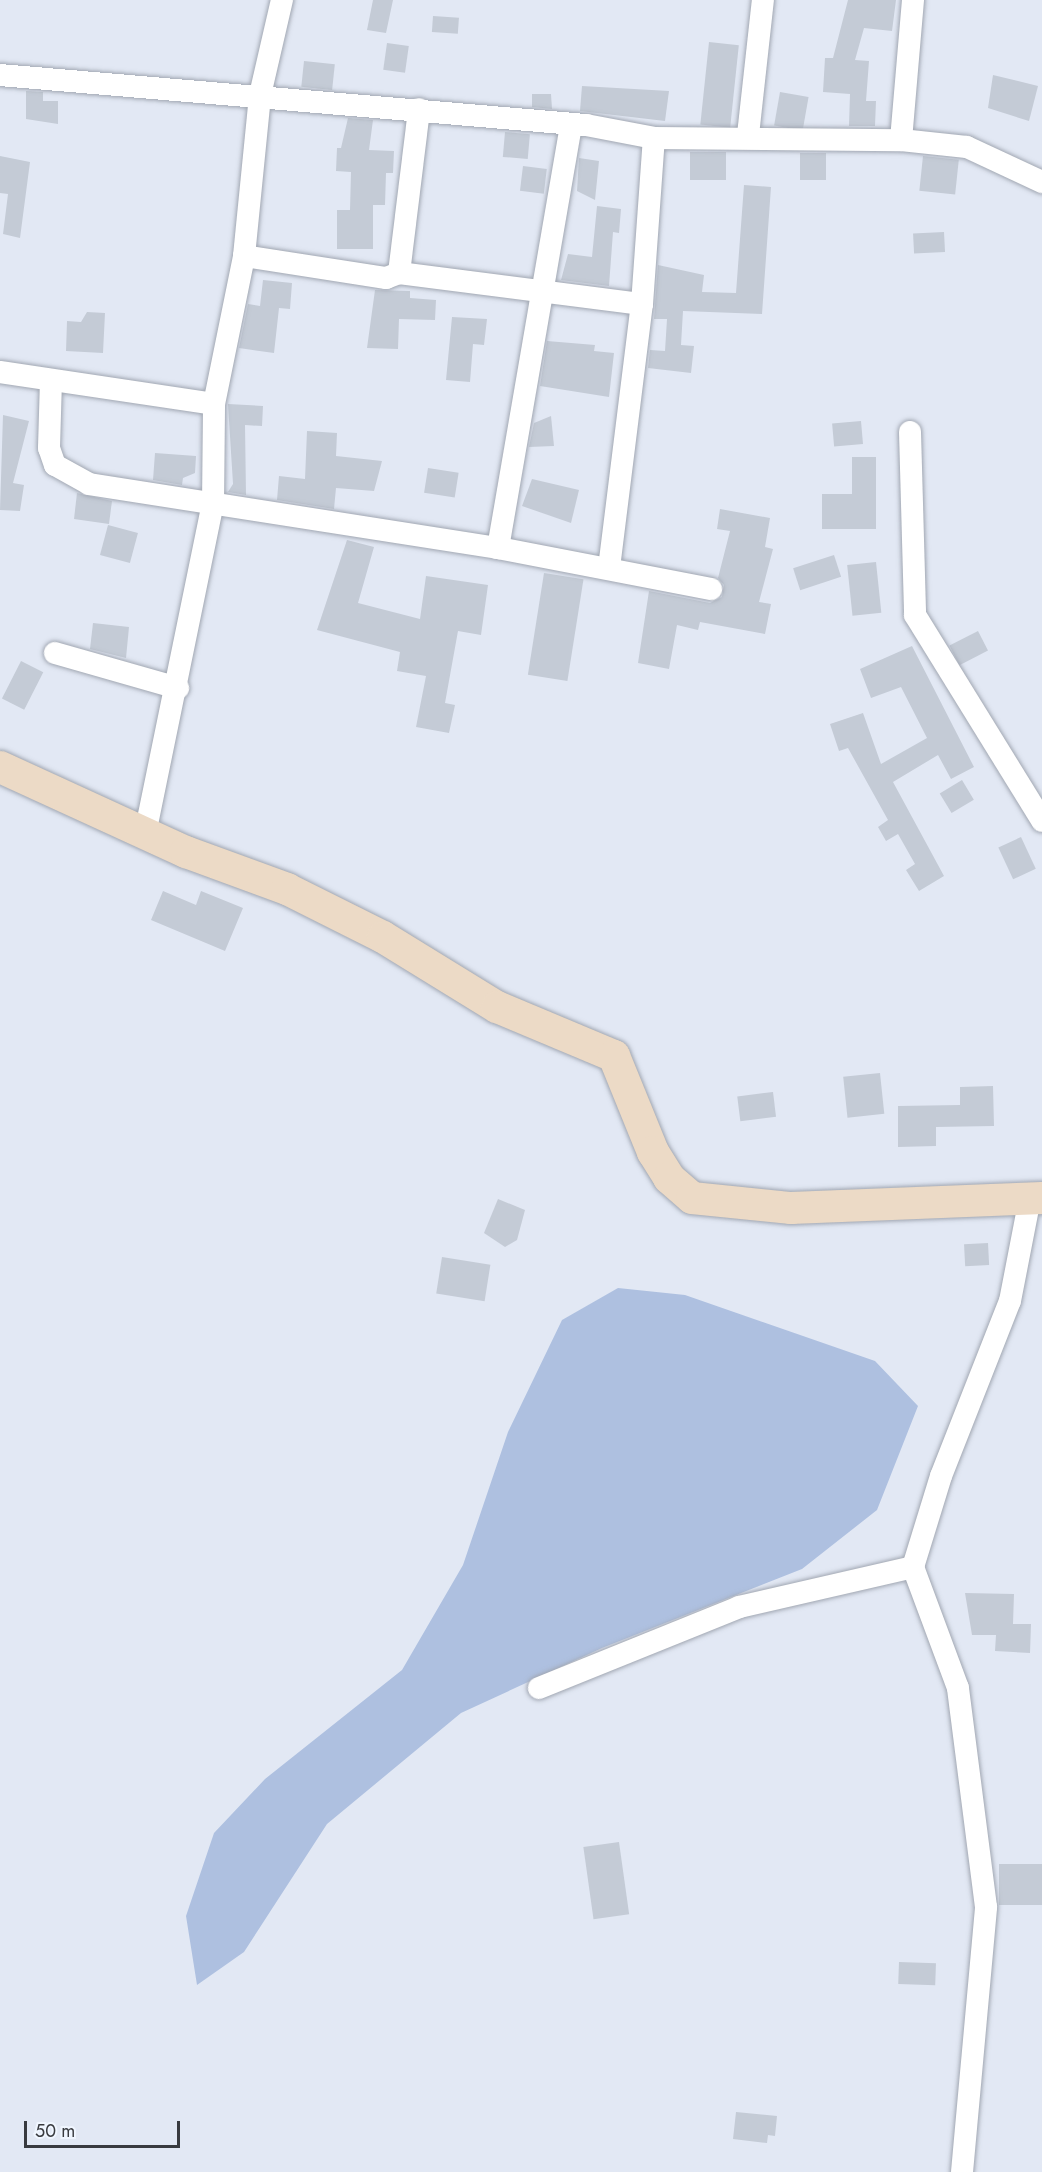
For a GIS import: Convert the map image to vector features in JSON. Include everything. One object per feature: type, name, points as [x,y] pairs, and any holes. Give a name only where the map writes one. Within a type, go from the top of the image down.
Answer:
[{"type":"street","points":[[145,834],[178,688],[195,572],[213,504],[214,404],[244,256],[260,95],[282,0]]},
{"type":"street","points":[[748,135],[763,0]]},
{"type":"street","points":[[901,140],[913,0]]},
{"type":"street","points":[[0,75],[419,109],[654,138],[748,135],[901,140],[967,147],[1042,182]]},
{"type":"street","points":[[399,273],[419,109]]},
{"type":"street","points":[[498,548],[571,126]]},
{"type":"street","points":[[609,568],[642,304],[654,138]]},
{"type":"street","points":[[244,256],[386,278],[399,273],[642,304]]},
{"type":"street","points":[[0,372],[214,404]]},
{"type":"street","points":[[51,380],[50,448],[63,474],[89,484],[498,548],[711,589]]},
{"type":"street","points":[[910,432],[915,615],[1042,821]]},
{"type":"street","points":[[55,653],[178,688]]},
{"type":"street","points":[[0,766],[145,834],[287,889],[383,937],[497,1007],[614,1056],[653,1152],[669,1178],[692,1198],[791,1208],[1036,1198],[1010,1301],[941,1476],[913,1567],[958,1688],[986,1908],[962,2172]]},
{"type":"street","points":[[539,1688],[739,1607],[913,1567]]},
{"type":"water","points":[[618,1288],[685,1295],[875,1361],[918,1406],[877,1510],[802,1569],[602,1648],[461,1713],[327,1824],[244,1952],[197,1985],[186,1916],[214,1833],[265,1779],[402,1670],[463,1565],[508,1432],[562,1320]]},
{"type":"building","points":[[373,0],[393,0],[386,33],[367,30]]},
{"type":"building","points":[[848,0],[896,0],[892,31],[864,28],[855,60],[869,61],[866,101],[876,101],[875,126],[849,126],[850,94],[823,92],[825,58],[833,58]]},
{"type":"building","points":[[433,16],[459,18],[458,34],[432,32]]},
{"type":"building","points":[[709,42],[739,45],[730,128],[700,125]]},
{"type":"building","points":[[387,43],[409,46],[405,73],[383,70]]},
{"type":"building","points":[[304,61],[335,64],[332,90],[301,87]]},
{"type":"building","points":[[993,75],[1038,86],[1029,121],[988,108]]},
{"type":"building","points":[[582,86],[669,91],[665,121],[580,111]]},
{"type":"building","points":[[26,91],[43,92],[43,101],[58,101],[58,124],[26,119]]},
{"type":"building","points":[[780,92],[809,97],[803,131],[774,125]]},
{"type":"building","points":[[532,94],[551,94],[552,109],[532,107]]},
{"type":"building","points":[[348,118],[373,120],[369,150],[394,151],[393,173],[386,173],[385,205],[373,205],[373,249],[337,249],[337,210],[350,210],[351,172],[336,171],[337,148],[341,148]]},
{"type":"building","points":[[505,132],[530,134],[528,159],[503,157]]},
{"type":"building","points":[[690,152],[726,152],[726,180],[690,180]]},
{"type":"building","points":[[800,153],[826,153],[826,180],[800,180]]},
{"type":"building","points":[[0,156],[30,162],[20,238],[3,234],[8,194],[0,193]]},
{"type":"building","points":[[923,156],[959,160],[955,195],[919,191]]},
{"type":"building","points":[[579,158],[599,161],[595,200],[577,191]]},
{"type":"building","points":[[523,166],[547,169],[544,194],[520,191]]},
{"type":"building","points":[[744,185],[771,187],[762,314],[683,311],[681,345],[694,346],[691,373],[648,368],[650,350],[665,351],[667,319],[654,319],[658,265],[704,275],[702,292],[736,293]]},
{"type":"building","points":[[597,206],[621,209],[619,233],[613,232],[609,286],[561,280],[568,254],[592,257]]},
{"type":"building","points":[[944,232],[945,252],[914,254],[913,234]]},
{"type":"building","points":[[263,280],[292,283],[290,309],[279,308],[274,353],[239,348],[248,304],[260,306]]},
{"type":"building","points":[[375,290],[410,291],[410,298],[436,300],[435,320],[399,319],[398,349],[367,348]]},
{"type":"building","points":[[87,312],[105,313],[103,353],[66,351],[67,321],[81,322]]},
{"type":"building","points":[[452,317],[487,319],[484,345],[473,344],[470,382],[446,380]]},
{"type":"building","points":[[547,341],[595,345],[594,351],[614,353],[609,397],[540,386]]},
{"type":"building","points":[[228,404],[263,406],[262,426],[245,425],[246,495],[228,492],[233,484]]},
{"type":"building","points":[[3,415],[29,421],[13,483],[24,485],[20,511],[0,510]]},
{"type":"building","points":[[551,416],[554,446],[529,447],[534,423]]},
{"type":"building","points":[[861,421],[863,444],[834,446],[832,424]]},
{"type":"building","points":[[307,431],[337,433],[336,456],[382,461],[374,491],[336,488],[334,509],[277,500],[279,476],[305,479]]},
{"type":"building","points":[[155,453],[196,456],[195,473],[183,478],[182,485],[153,480]]},
{"type":"building","points":[[852,457],[876,457],[876,529],[822,529],[822,494],[852,494]]},
{"type":"building","points":[[428,468],[459,473],[455,498],[424,493]]},
{"type":"building","points":[[532,479],[579,490],[571,523],[522,506]]},
{"type":"building","points":[[77,493],[112,501],[109,524],[74,519]]},
{"type":"building","points":[[720,509],[770,518],[765,547],[773,549],[759,602],[771,604],[765,634],[700,622],[698,630],[677,625],[669,669],[638,663],[649,591],[710,603],[722,597],[724,585],[718,578],[730,531],[717,529]]},
{"type":"building","points":[[108,525],[138,533],[130,563],[100,555]]},
{"type":"building","points":[[347,540],[374,547],[358,603],[420,619],[426,576],[488,585],[481,635],[458,631],[445,703],[455,705],[449,733],[416,727],[426,676],[397,671],[400,652],[317,630]]},
{"type":"building","points":[[834,555],[841,577],[800,590],[793,568]]},
{"type":"building","points":[[876,562],[881,613],[852,616],[847,565]]},
{"type":"building","points":[[544,573],[584,579],[567,681],[528,675]]},
{"type":"building","points":[[93,623],[129,627],[126,658],[90,649]]},
{"type":"building","points":[[978,631],[988,651],[959,665],[949,646]]},
{"type":"building","points":[[912,646],[974,767],[951,779],[938,755],[893,782],[944,876],[919,891],[906,870],[915,864],[898,834],[886,841],[878,827],[888,820],[848,748],[839,751],[830,724],[863,713],[881,764],[927,738],[901,687],[871,698],[860,669]]},
{"type":"building","points":[[21,661],[43,672],[24,710],[2,698]]},
{"type":"building","points":[[962,780],[974,800],[952,813],[940,793]]},
{"type":"building","points":[[1021,837],[1036,869],[1013,879],[998,848]]},
{"type":"building","points":[[163,891],[196,905],[201,891],[243,908],[225,951],[151,920]]},
{"type":"building","points":[[880,1073],[884,1114],[847,1118],[843,1077]]},
{"type":"building","points":[[993,1086],[994,1126],[936,1127],[936,1146],[898,1147],[898,1106],[960,1105],[960,1087]]},
{"type":"building","points":[[773,1092],[776,1117],[740,1121],[737,1096]]},
{"type":"building","points":[[498,1199],[525,1210],[517,1240],[505,1247],[484,1233]]},
{"type":"building","points":[[988,1243],[989,1265],[965,1266],[964,1244]]},
{"type":"building","points":[[442,1257],[490,1265],[485,1301],[436,1294]]},
{"type":"building","points":[[965,1593],[1014,1594],[1013,1624],[1031,1624],[1030,1653],[995,1651],[996,1635],[972,1635]]},
{"type":"building","points":[[619,1842],[629,1914],[594,1919],[583,1847]]},
{"type":"building","points":[[999,1864],[1042,1864],[1042,1905],[999,1905]]},
{"type":"building","points":[[899,1962],[936,1963],[935,1985],[898,1984]]},
{"type":"building","points":[[736,2112],[777,2116],[775,2136],[768,2135],[767,2143],[733,2139]]}]
